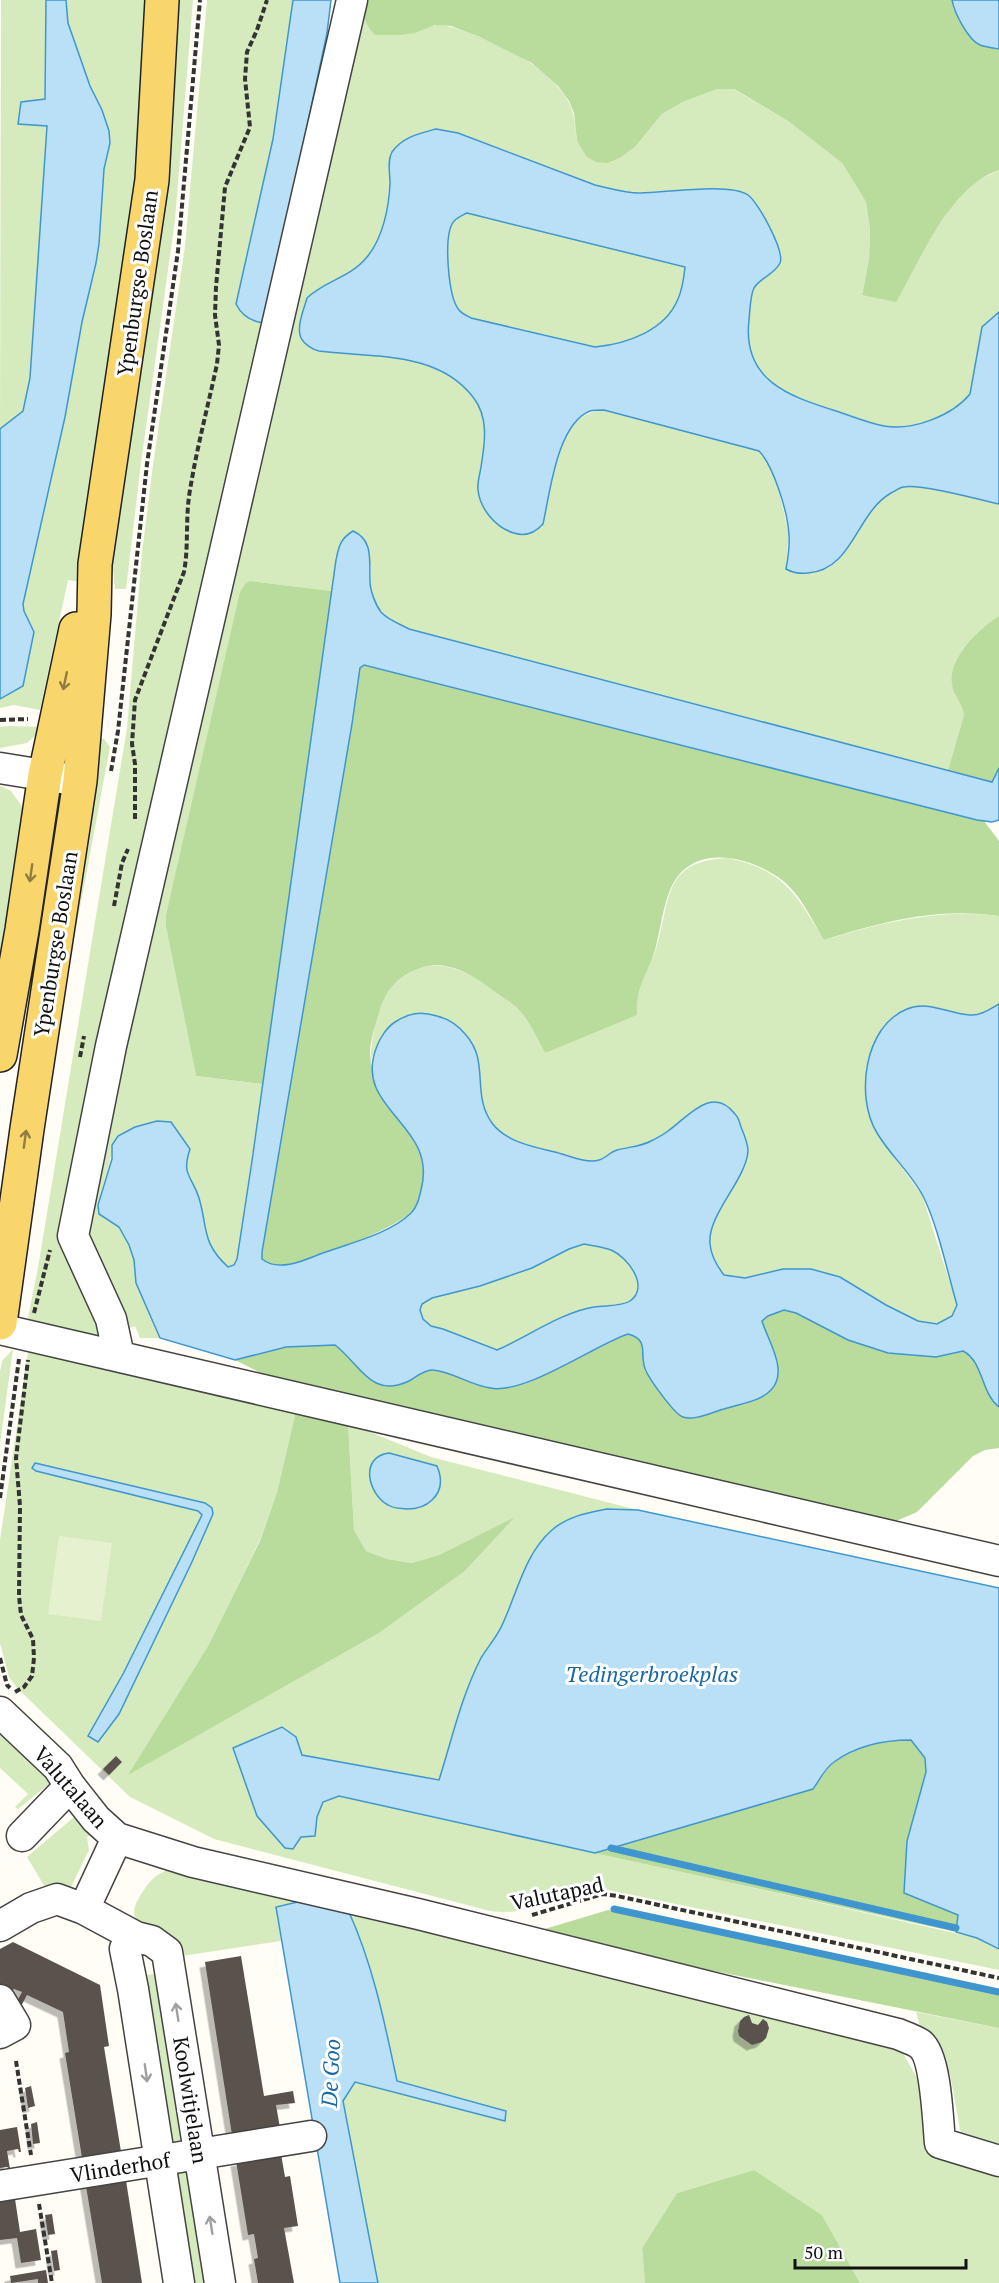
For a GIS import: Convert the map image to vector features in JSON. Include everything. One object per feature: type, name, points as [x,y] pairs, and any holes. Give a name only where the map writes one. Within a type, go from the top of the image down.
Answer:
[{"type":"main road","name":"Ypenburgse Boslaan","points":[[15,1323],[27,1129],[80,781],[96,564],[152,180],[162,0]]},
{"type":"main road","name":"Ypenburgse Boslaan","points":[[0,1055],[22,930],[45,775],[77,626],[96,564]]},
{"type":"street","points":[[119,1356],[111,1318],[73,1236],[111,1046],[352,0]]},
{"type":"street","points":[[6,769],[80,781]]},
{"type":"street","points":[[0,1329],[999,1561]]},
{"type":"street","name":"Valutalaan","points":[[7,1702],[96,1819],[117,1838]]},
{"type":"street","points":[[22,1836],[70,1786]]},
{"type":"street","points":[[84,1909],[117,1838],[193,1862],[418,1914],[898,2034],[921,2045],[930,2063],[935,2085],[940,2143],[999,2161]]},
{"type":"street","name":"Koolwitjelaan","points":[[0,1926],[31,1908],[57,1899],[84,1909],[136,1937],[152,1941],[167,1952],[220,2283]]},
{"type":"street","name":"Koolwitjelaan","points":[[136,1937],[125,1949],[179,2283]]},
{"type":"street","points":[[0,2000],[15,2025],[0,2033]]},
{"type":"street","name":"Vlinderhof","points":[[0,2186],[311,2136]]},
{"type":"path","points":[[134,829],[135,764],[132,744],[135,700],[184,572],[188,553],[185,524],[190,490],[219,345],[215,315],[216,287],[225,187],[250,127],[245,79],[247,52],[258,30],[267,0]]},
{"type":"path","points":[[0,720],[31,719]]},
{"type":"path","points":[[112,915],[122,863],[131,842]]},
{"type":"path","points":[[79,1062],[85,1034]]},
{"type":"path","points":[[15,1323],[50,1249]]},
{"type":"path","points":[[7,1702],[24,1687],[32,1676],[34,1658],[33,1639],[21,1615],[19,1596],[20,1506],[16,1458],[28,1358]]},
{"type":"path","points":[[0,1658],[7,1685],[7,1702]]},
{"type":"path","name":"Valutapad","points":[[522,1918],[603,1894],[999,1978]]},
{"type":"green space","points":[[1,0],[46,0],[45,99],[18,124],[47,126],[30,378],[23,411],[0,429]]},
{"type":"green space","points":[[66,0],[150,0],[142,153],[80,582],[68,580],[40,710],[14,705],[0,708],[0,699],[23,686],[34,632],[23,604],[65,417],[82,322],[96,263],[103,169],[110,143],[102,110],[90,86],[68,23]]},
{"type":"green space","points":[[174,0],[193,0],[175,220],[126,589],[115,589],[111,548]]},
{"type":"green space","points":[[207,0],[293,0],[273,139],[264,323],[340,0],[415,33],[437,25],[458,29],[501,46],[534,65],[557,86],[568,101],[572,110],[577,141],[608,163],[620,158],[635,147],[662,114],[683,102],[717,89],[733,89],[788,121],[842,163],[866,202],[870,230],[869,259],[862,294],[941,222],[956,199],[975,182],[999,170],[999,312],[988,320],[970,394],[947,413],[917,424],[898,427],[879,425],[806,401],[778,387],[757,365],[749,346],[749,320],[753,289],[777,267],[780,258],[771,232],[762,213],[754,203],[738,195],[721,191],[633,192],[616,190],[458,133],[389,160],[388,197],[379,235],[367,257],[340,281],[317,351],[385,355],[410,360],[453,378],[470,392],[481,410],[484,422],[483,463],[492,519],[506,530],[518,534],[571,427],[586,415],[604,410],[759,451],[768,459],[775,476],[789,533],[786,568],[808,572],[825,570],[847,550],[863,520],[874,507],[887,495],[901,488],[937,490],[999,504],[999,616],[977,634],[961,654],[955,695],[964,707],[964,715],[948,770],[409,629],[390,618],[377,605],[371,589],[371,566],[340,542],[332,591],[250,581],[166,915],[166,927],[196,1076],[263,1084],[237,1259],[234,1265],[228,1267],[209,1242],[199,1198],[188,1175],[190,1149],[171,1122],[157,1121],[112,1144],[110,1163],[100,1198],[99,1214],[119,1227],[129,1245],[134,1260],[136,1283],[160,1338],[140,1338],[135,1326],[99,1340],[27,1323],[127,728],[142,553],[185,246]]},
{"type":"green space","points":[[364,0],[952,0],[954,10],[978,44],[999,49],[999,170],[981,179],[951,208],[926,246],[896,302],[862,295],[869,259],[870,230],[866,202],[842,163],[788,121],[734,89],[717,89],[683,102],[662,114],[635,147],[620,158],[608,163],[596,162],[587,157],[577,141],[574,113],[569,101],[558,86],[532,63],[480,37],[451,26],[435,25],[415,33],[375,35],[365,19]]},
{"type":"green space","points":[[467,213],[686,267],[678,300],[672,311],[654,328],[619,343],[595,347],[471,318],[459,311],[455,304],[450,282],[448,255],[452,224]]},
{"type":"green space","points":[[250,581],[332,591],[263,1084],[196,1076],[166,927],[166,915],[240,592]]},
{"type":"green space","points":[[999,616],[999,768],[992,782],[948,770],[964,715],[953,688],[952,674],[966,645]]},
{"type":"green space","points":[[364,665],[984,821],[999,841],[999,916],[954,913],[910,918],[867,927],[824,940],[795,893],[771,872],[744,861],[729,858],[701,860],[689,866],[678,876],[669,892],[655,950],[640,988],[637,1015],[545,1053],[521,1012],[476,979],[462,971],[439,965],[423,967],[408,973],[396,982],[383,1001],[372,1036],[370,1057],[394,1110],[421,1158],[424,1176],[418,1202],[412,1211],[392,1225],[339,1249],[297,1263],[270,1263],[262,1259],[262,1252],[360,668]]},
{"type":"green space","points":[[0,727],[45,727],[27,743],[0,748]]},
{"type":"green space","points":[[91,737],[104,739],[110,747],[54,1047],[18,1314],[11,1302]]},
{"type":"green space","points":[[0,786],[11,791],[26,812],[0,1025]]},
{"type":"green space","points":[[728,858],[763,869],[776,877],[796,897],[824,940],[910,919],[954,914],[999,916],[999,1004],[984,1012],[970,1015],[921,1006],[876,1133],[922,1195],[957,1305],[952,1316],[937,1324],[918,1321],[886,1305],[783,1269],[745,1278],[724,1276],[714,1262],[709,1242],[714,1221],[745,1161],[748,1150],[736,1114],[694,1109],[659,1138],[612,1152],[594,1161],[585,1160],[529,1145],[504,1134],[487,1114],[482,1099],[480,1080],[379,1041],[370,1062],[377,1017],[388,991],[408,973],[422,967],[451,968],[492,988],[524,1016],[545,1053],[636,1004],[641,984],[655,952],[672,887],[690,867],[706,861]]},
{"type":"green space","points":[[584,1244],[611,1250],[626,1260],[634,1271],[638,1286],[636,1296],[628,1303],[592,1307],[497,1350],[431,1326],[423,1319],[420,1310],[422,1304],[432,1298],[480,1286],[532,1268]]},
{"type":"green space","points":[[784,1310],[796,1313],[848,1340],[888,1353],[936,1357],[963,1351],[974,1360],[999,1407],[999,1448],[985,1450],[973,1456],[917,1512],[887,1525],[265,1375],[235,1360],[286,1347],[335,1345],[345,1353],[412,1379],[429,1369],[506,1388],[527,1383],[628,1334],[638,1336],[642,1343],[645,1371],[673,1409],[682,1417],[778,1363],[762,1321]]},
{"type":"green space","points":[[29,1346],[296,1411],[277,1492],[260,1540],[208,1646],[129,1774],[379,1633],[465,1571],[514,1518],[439,1555],[412,1563],[387,1559],[366,1551],[354,1530],[348,1423],[431,1457],[638,1510],[607,1509],[534,1552],[503,1625],[481,1659],[458,1715],[439,1780],[301,1755],[296,1737],[282,1727],[233,1748],[301,1837],[315,1836],[317,1817],[323,1802],[339,1795],[977,1938],[999,1949],[999,1970],[603,1889],[520,1911],[490,1911],[214,1839],[130,1797],[17,1688],[9,1677],[0,1643],[0,1540]]},
{"type":"green space","points":[[13,1349],[0,1444],[0,1372],[2,1361]]},
{"type":"green space","points":[[296,1411],[348,1423],[354,1530],[366,1551],[387,1559],[412,1563],[439,1555],[515,1517],[465,1571],[379,1633],[128,1775],[208,1646],[260,1541],[277,1492]]},
{"type":"green space","points":[[59,1536],[112,1543],[101,1621],[48,1614]]},
{"type":"green space","points":[[0,1729],[54,1780],[18,1809],[15,1807],[28,1794],[0,1768]]},
{"type":"green space","points":[[892,1740],[911,1740],[925,1758],[926,1772],[907,1841],[958,1915],[956,1932],[595,1853],[813,1789],[832,1763],[860,1748]]},
{"type":"green space","points":[[80,1812],[95,1833],[87,1837],[89,1850],[67,1895],[48,1892],[27,1857]]},
{"type":"green space","points":[[175,1868],[199,1875],[349,1903],[897,2043],[921,2085],[933,2154],[999,2173],[999,2283],[860,2283],[822,2215],[754,2170],[677,2193],[642,2248],[645,2283],[378,2283],[343,2101],[355,2082],[505,2120],[506,2112],[397,2081],[383,2016],[365,1951],[348,1910],[306,1900],[276,1907],[281,1941],[175,1957],[170,1947],[138,1922],[134,1915],[135,1906],[149,1884],[159,1874]]},
{"type":"green space","points":[[608,1910],[999,1995],[999,2028],[514,1931],[538,1931]]},
{"type":"green space","points":[[165,1972],[194,2150],[164,2155],[136,1977]]},
{"type":"green space","points":[[916,2012],[999,2028],[999,2144],[961,2135],[950,2074],[920,2026]]},
{"type":"green space","points":[[195,2160],[214,2283],[184,2283],[174,2164]]},
{"type":"green space","points":[[754,2170],[822,2215],[860,2283],[645,2283],[642,2248],[677,2193]]},
{"type":"water","points":[[46,0],[66,0],[68,23],[90,86],[102,110],[109,131],[110,143],[104,169],[96,263],[82,322],[65,417],[23,604],[34,632],[23,686],[0,699],[0,429],[23,411],[30,378],[47,126],[18,124],[21,102],[45,99]]},
{"type":"water","points":[[293,0],[331,0],[327,33],[265,323],[247,318],[236,304],[273,139]]},
{"type":"water","points":[[952,0],[999,0],[999,49],[980,45],[971,38]]},
{"type":"water","points":[[436,129],[458,133],[595,185],[617,190],[640,193],[727,189],[748,195],[770,227],[779,248],[780,257],[778,267],[753,291],[749,341],[753,357],[761,371],[786,391],[801,399],[866,421],[895,427],[919,424],[942,415],[962,402],[970,394],[982,327],[999,312],[999,504],[936,490],[902,487],[879,502],[845,552],[835,562],[823,570],[808,573],[794,572],[786,569],[789,539],[783,503],[770,468],[759,451],[597,410],[590,411],[579,418],[562,444],[552,478],[543,524],[537,530],[522,535],[501,527],[490,517],[479,497],[478,481],[485,430],[482,413],[473,397],[458,382],[441,371],[402,359],[317,350],[304,342],[299,329],[307,298],[321,287],[353,270],[373,249],[384,222],[388,202],[389,163],[392,152],[406,139]],"holes":[[[467,213],[685,267],[678,299],[664,320],[631,339],[595,347],[471,318],[462,313],[452,293],[448,268],[448,242],[453,222]]]},
{"type":"water","points":[[353,531],[364,540],[369,552],[371,589],[379,609],[387,617],[409,629],[992,782],[999,768],[999,820],[992,822],[977,820],[364,665],[360,668],[262,1259],[275,1265],[306,1260],[380,1233],[402,1220],[415,1208],[421,1190],[423,1167],[418,1148],[384,1102],[375,1086],[372,1068],[377,1046],[389,1027],[405,1017],[425,1014],[449,1021],[466,1035],[477,1056],[482,1101],[492,1123],[505,1135],[530,1146],[583,1160],[599,1160],[615,1151],[643,1145],[658,1138],[700,1106],[718,1102],[726,1106],[738,1118],[748,1151],[741,1174],[720,1209],[711,1233],[712,1253],[724,1275],[745,1278],[783,1269],[811,1269],[840,1277],[918,1321],[937,1324],[952,1316],[957,1305],[938,1235],[923,1196],[882,1141],[870,1118],[865,1082],[868,1064],[881,1030],[892,1018],[907,1009],[923,1006],[974,1015],[999,1004],[999,1407],[988,1393],[975,1362],[963,1351],[936,1357],[888,1353],[848,1340],[796,1313],[784,1310],[762,1321],[778,1365],[776,1382],[771,1390],[755,1400],[693,1418],[679,1415],[663,1397],[646,1371],[642,1344],[628,1334],[540,1377],[505,1388],[490,1388],[433,1370],[424,1372],[409,1381],[385,1386],[368,1377],[335,1345],[286,1347],[235,1360],[160,1338],[136,1283],[134,1260],[129,1245],[119,1227],[99,1214],[98,1205],[112,1159],[112,1145],[118,1136],[135,1127],[157,1121],[171,1122],[190,1149],[188,1175],[199,1198],[209,1242],[228,1267],[234,1265],[237,1259],[252,1161],[336,560],[341,543]],"holes":[[[584,1244],[611,1250],[630,1266],[638,1288],[636,1295],[630,1301],[570,1314],[497,1350],[431,1326],[423,1319],[420,1310],[422,1304],[432,1298],[480,1286],[532,1268]]]},
{"type":"water","points":[[389,1453],[437,1466],[441,1479],[436,1496],[421,1507],[414,1509],[393,1507],[381,1500],[372,1485],[370,1468],[373,1461]]},
{"type":"water","points":[[35,1463],[205,1503],[212,1508],[213,1514],[191,1564],[119,1714],[98,1742],[88,1736],[123,1674],[202,1515],[198,1511],[36,1471],[32,1468]]},
{"type":"water","name":"Tedingerbroekplas","points":[[607,1509],[638,1510],[999,1588],[999,1949],[977,1938],[956,1932],[958,1915],[904,1893],[907,1841],[926,1772],[925,1758],[911,1740],[881,1743],[843,1756],[825,1771],[813,1789],[595,1853],[339,1796],[323,1802],[317,1817],[315,1836],[301,1837],[293,1849],[285,1848],[257,1816],[233,1748],[282,1727],[296,1737],[302,1755],[439,1780],[462,1703],[474,1673],[501,1628],[535,1550],[552,1530],[565,1521]]},
{"type":"water","name":"De Goo","points":[[306,1900],[348,1910],[365,1951],[383,2016],[397,2081],[506,2111],[505,2121],[355,2082],[343,2101],[378,2283],[340,2283],[276,1907]]},
{"type":"building","points":[[116,1756],[122,1762],[109,1775],[103,1769]]},
{"type":"building","points":[[13,1942],[100,1985],[109,2046],[104,2047],[122,2158],[83,2164],[65,2053],[69,2052],[63,2012],[27,1995],[19,2010],[14,2007],[22,1992],[14,1989],[0,1997],[0,1949]]},
{"type":"building","points":[[241,1956],[264,2096],[293,2091],[295,2103],[276,2105],[280,2128],[232,2135],[205,1962]]},
{"type":"building","points":[[749,2015],[752,2023],[758,2025],[763,2019],[769,2028],[762,2042],[752,2045],[739,2036],[738,2031],[740,2021]]},
{"type":"building","points":[[31,2086],[35,2106],[28,2108],[25,2088]]},
{"type":"building","points":[[37,2122],[40,2143],[33,2144],[31,2124]]},
{"type":"building","points":[[17,2127],[21,2152],[18,2149],[7,2151],[10,2169],[0,2168],[0,2130]]},
{"type":"building","points":[[281,2154],[285,2177],[290,2176],[298,2226],[284,2228],[294,2283],[258,2283],[254,2259],[258,2258],[254,2234],[248,2235],[236,2161]]},
{"type":"building","points":[[125,2174],[142,2283],[102,2283],[85,2180]]},
{"type":"building","points":[[15,2199],[20,2232],[36,2229],[41,2260],[21,2263],[17,2238],[0,2240],[0,2201]]},
{"type":"building","points":[[52,2214],[55,2234],[48,2235],[45,2215]]},
{"type":"building","points":[[57,2250],[60,2270],[54,2271],[51,2251]]},
{"type":"building","points":[[46,2270],[48,2283],[38,2283],[38,2279],[11,2283],[10,2276]]},
{"type":"waterway","points":[[611,1848],[956,1928]]},
{"type":"waterway","points":[[614,1909],[999,1992]]}]
